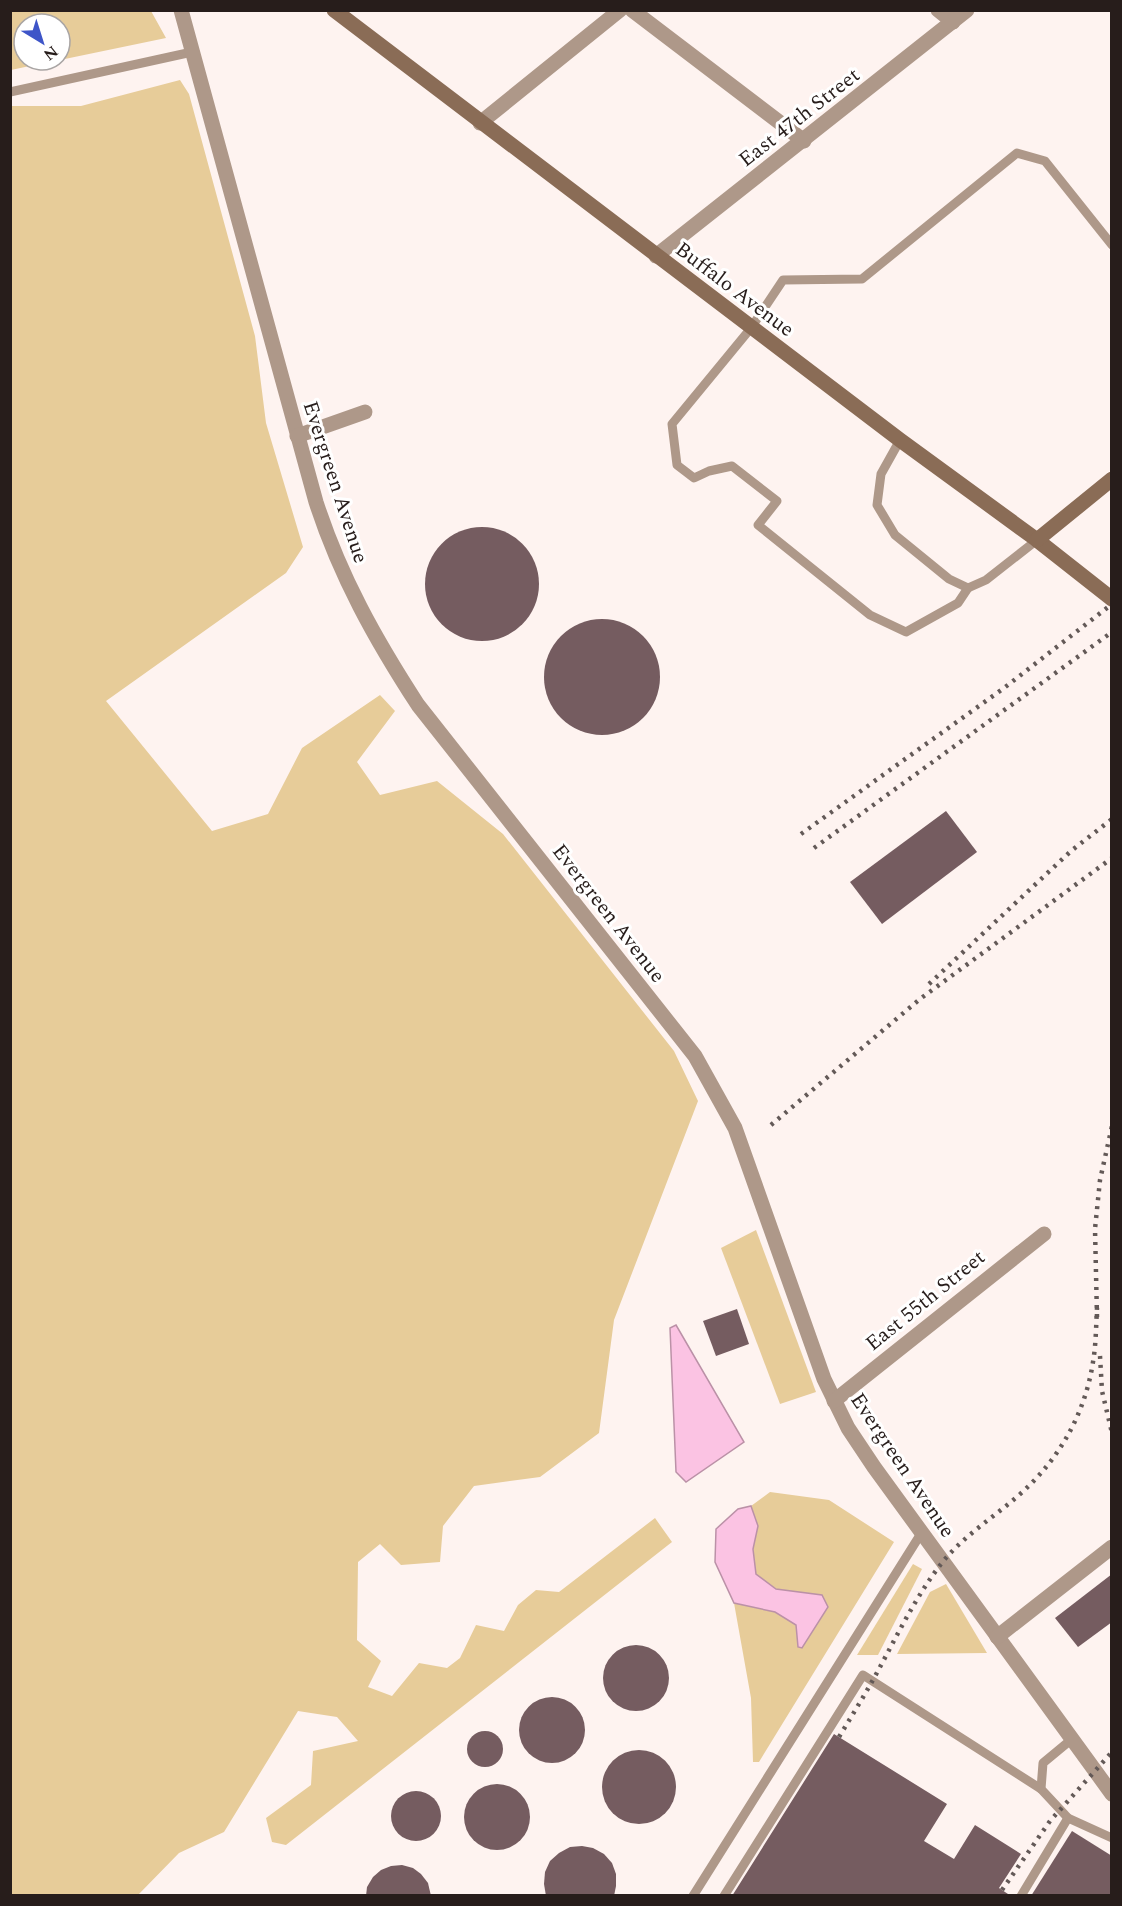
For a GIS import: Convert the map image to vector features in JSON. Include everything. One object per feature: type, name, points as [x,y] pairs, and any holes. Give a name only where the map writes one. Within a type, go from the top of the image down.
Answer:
[{"type":"street","name":"Evergreen Avenue","points":[[181,10],[297,436],[329,543],[383,651],[418,705],[695,1056],[735,1128],[824,1379],[834,1401],[874,1467],[1112,1794]]},
{"type":"street","name":"Buffalo Avenue","points":[[334,10],[480,123],[900,440],[1037,540],[1112,599]]},
{"type":"street","points":[[480,123],[620,10]]},
{"type":"street","points":[[632,10],[804,141]]},
{"type":"street","points":[[938,10],[953,22]]},
{"type":"street","name":"East 47th Street","points":[[656,256],[968,10]]},
{"type":"street","points":[[297,436],[365,412]]},
{"type":"street","points":[[1037,540],[1112,478]]},
{"type":"street","name":"East 55th Street","points":[[834,1401],[1044,1234]]},
{"type":"street","points":[[997,1637],[1112,1547]]},
{"type":"lane","points":[[10,92],[192,52]]},
{"type":"lane","points":[[1037,540],[986,580],[968,588],[958,603],[906,632],[870,615],[759,525],[777,501],[732,466],[709,471],[694,478],[677,465],[672,424],[751,328],[783,280],[862,279],[1017,153],[1045,161],[1112,245]]},
{"type":"lane","points":[[900,440],[881,474],[877,505],[895,535],[949,579],[968,588]]},
{"type":"lane","points":[[693,1896],[922,1532]]},
{"type":"lane","points":[[724,1896],[863,1675],[1041,1789],[1068,1818],[1112,1838]]},
{"type":"lane","points":[[1041,1789],[1043,1763],[1072,1738]]},
{"type":"lane","points":[[1021,1896],[1068,1818]]},
{"type":"shaded area","points":[[11,10],[151,11],[166,38],[72,58],[72,12],[12,12],[11,70]]},
{"type":"shaded area","points":[[180,80],[189,94],[255,336],[266,423],[303,547],[286,573],[106,701],[212,831],[268,814],[302,748],[380,695],[395,711],[357,762],[380,795],[437,781],[503,834],[674,1051],[698,1101],[614,1320],[599,1433],[540,1477],[474,1486],[443,1526],[440,1562],[401,1565],[380,1544],[358,1562],[357,1640],[381,1661],[368,1687],[392,1696],[419,1663],[447,1668],[460,1658],[476,1625],[504,1631],[518,1605],[536,1590],[559,1592],[655,1518],[672,1542],[286,1845],[272,1842],[266,1818],[311,1785],[313,1751],[358,1741],[337,1717],[298,1711],[224,1832],[179,1853],[138,1895],[11,1895],[11,106],[81,106]]},
{"type":"shaded area","points":[[756,1230],[816,1392],[780,1404],[721,1248]]},
{"type":"shaded area","points":[[676,1325],[744,1442],[686,1482],[676,1472],[670,1328]]},
{"type":"shaded area","points":[[770,1492],[829,1500],[894,1542],[759,1762],[753,1762],[751,1698],[734,1603],[775,1612],[797,1625],[798,1647],[822,1595],[776,1589],[755,1574],[753,1549],[758,1526],[751,1506]]},
{"type":"shaded area","points":[[751,1506],[758,1526],[753,1549],[756,1574],[776,1589],[822,1595],[828,1607],[802,1648],[798,1647],[796,1625],[775,1612],[734,1603],[715,1562],[716,1529],[738,1509]]},
{"type":"shaded area","points":[[913,1564],[922,1569],[878,1655],[857,1655]]},
{"type":"shaded area","points":[[946,1584],[987,1653],[897,1654],[930,1592]]},
{"type":"building","points":[[482,527],[504,531],[514,536],[530,552],[535,562],[539,584],[535,606],[530,616],[514,632],[504,637],[482,641],[460,637],[450,632],[434,616],[429,606],[425,584],[429,562],[434,552],[450,536],[460,531]]},
{"type":"building","points":[[602,619],[624,624],[643,636],[655,655],[660,677],[655,699],[643,718],[624,730],[602,735],[580,730],[561,718],[549,699],[544,677],[549,655],[561,636],[580,624]]},
{"type":"building","points":[[946,811],[977,852],[882,924],[850,882]]},
{"type":"building","points":[[737,1309],[749,1344],[716,1356],[703,1321]]},
{"type":"building","points":[[1112,1574],[1112,1622],[1078,1647],[1055,1618]]},
{"type":"building","points":[[636,1645],[649,1648],[659,1655],[666,1665],[669,1678],[666,1691],[659,1701],[649,1708],[636,1711],[623,1708],[613,1701],[606,1691],[603,1678],[606,1665],[613,1655],[623,1648]]},
{"type":"building","points":[[552,1697],[565,1700],[575,1707],[582,1717],[585,1730],[582,1743],[575,1753],[565,1760],[552,1763],[539,1760],[529,1753],[522,1743],[519,1730],[522,1717],[529,1707],[539,1700]]},
{"type":"building","points":[[485,1731],[498,1736],[503,1749],[498,1762],[485,1767],[472,1762],[467,1749],[472,1736]]},
{"type":"building","points":[[834,1734],[947,1804],[924,1841],[954,1859],[975,1825],[1021,1854],[999,1888],[1011,1896],[732,1896]]},
{"type":"building","points":[[639,1750],[653,1753],[665,1761],[673,1773],[676,1787],[673,1801],[665,1813],[653,1821],[639,1824],[625,1821],[613,1813],[605,1801],[602,1787],[605,1773],[613,1761],[625,1753]]},
{"type":"building","points":[[497,1784],[510,1787],[520,1794],[527,1804],[530,1817],[527,1830],[520,1840],[510,1847],[497,1850],[484,1847],[474,1840],[467,1830],[464,1817],[467,1804],[474,1794],[484,1787]]},
{"type":"building","points":[[416,1791],[430,1795],[437,1802],[441,1816],[437,1830],[430,1837],[416,1841],[402,1837],[395,1830],[391,1816],[395,1802],[402,1795]]},
{"type":"building","points":[[1072,1831],[1112,1856],[1112,1896],[1031,1896]]},
{"type":"building","points":[[570,1847],[593,1848],[604,1854],[612,1863],[616,1874],[614,1896],[546,1896],[545,1872],[550,1861]]},
{"type":"building","points":[[402,1865],[413,1868],[421,1874],[428,1883],[431,1896],[366,1896],[367,1887],[381,1870]]},
{"type":"railway","points":[[801,834],[1004,688],[1112,604]]},
{"type":"railway","points":[[814,848],[1112,632]]},
{"type":"railway","points":[[929,984],[1071,851],[1112,819]]},
{"type":"railway","points":[[771,1125],[920,999],[1112,858]]},
{"type":"railway","points":[[1097,1317],[1095,1229],[1100,1180],[1112,1126]]},
{"type":"railway","points":[[839,1737],[931,1577],[968,1536],[1033,1481],[1046,1467],[1068,1435],[1077,1418],[1089,1381],[1095,1349],[1097,1308]]},
{"type":"railway","points":[[1100,1356],[1102,1391],[1112,1433]]},
{"type":"railway","points":[[1002,1890],[1050,1821],[1112,1752]]}]
